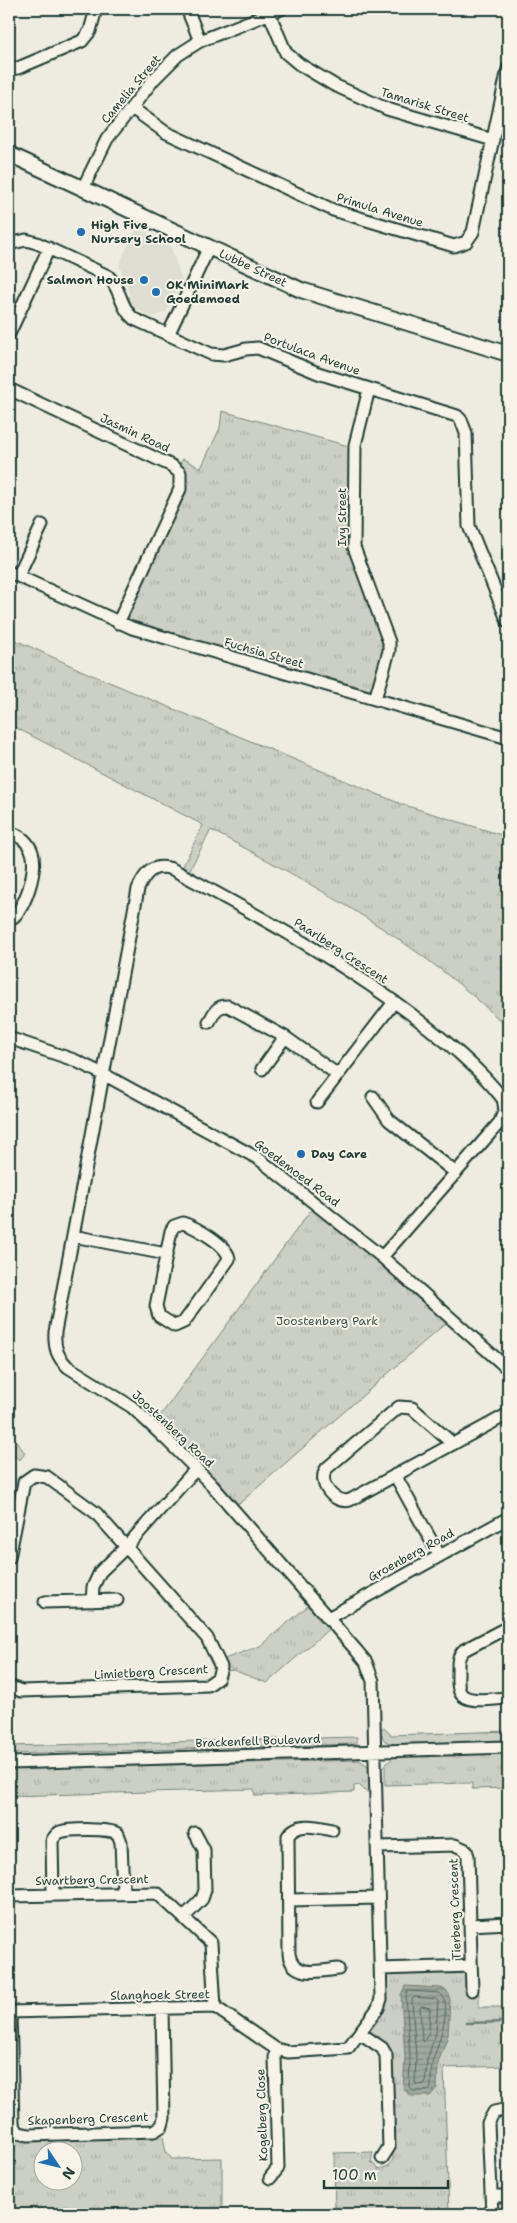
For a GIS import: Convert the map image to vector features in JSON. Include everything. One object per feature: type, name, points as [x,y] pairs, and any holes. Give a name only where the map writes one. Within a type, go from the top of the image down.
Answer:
[{"type":"main road","name":"Lubbe Street","points":[[9,154],[286,283],[329,300],[508,354]]},
{"type":"street","points":[[9,69],[18,68],[82,40],[90,31],[96,9]]},
{"type":"street","points":[[187,9],[200,41]]},
{"type":"street","name":"Camelia Street","points":[[83,188],[107,139],[154,79],[178,54],[200,41],[280,9]]},
{"type":"street","name":"Tamarisk Street","points":[[269,13],[286,53],[298,64],[334,85],[387,110],[493,140]]},
{"type":"street","name":"Primula Avenue","points":[[132,108],[164,132],[333,210],[454,246],[466,242],[473,232],[508,69]]},
{"type":"street","name":"Portulaca Avenue","points":[[9,244],[26,240],[48,248],[108,276],[116,286],[130,316],[205,352],[218,356],[258,348],[318,373],[452,412],[461,420],[467,445],[469,526],[508,622]]},
{"type":"street","points":[[168,335],[209,247]]},
{"type":"street","points":[[9,334],[48,248]]},
{"type":"street","name":"Jasmin Road","points":[[9,389],[172,466],[180,474],[180,489],[118,623]]},
{"type":"street","name":"Ivy Street","points":[[369,389],[355,445],[354,541],[358,561],[389,642],[389,651],[375,699]]},
{"type":"street","name":"Fuchsia Street","points":[[42,526],[13,574],[118,623],[508,738]]},
{"type":"street","points":[[9,832],[25,840],[33,858],[26,900],[18,913],[9,920]]},
{"type":"street","name":"Paarlberg Crescent","points":[[104,1075],[138,889],[146,874],[158,867],[172,869],[281,928],[321,952],[394,1002],[459,1053],[504,1102],[503,1118],[382,1257]]},
{"type":"street","points":[[317,1102],[394,1002]]},
{"type":"street","points":[[210,1022],[219,1007],[228,1006],[285,1037],[338,1075]]},
{"type":"street","points":[[262,1069],[285,1037]]},
{"type":"street","name":"Goedemoed Road","points":[[9,1038],[74,1060],[259,1159],[382,1257],[508,1369]]},
{"type":"street","name":"Joostenberg Road","points":[[104,1075],[54,1332],[55,1346],[59,1358],[68,1367],[132,1407],[196,1469],[328,1618],[370,1669],[373,1681],[377,1808]]},
{"type":"street","points":[[374,1097],[389,1120],[456,1173]]},
{"type":"street","points":[[183,1223],[207,1235],[226,1250],[229,1257],[227,1264],[184,1322],[178,1326],[161,1318],[156,1310],[166,1254],[172,1228],[176,1224],[183,1223]]},
{"type":"street","points":[[73,1236],[166,1254]]},
{"type":"street","points":[[453,1444],[412,1408],[402,1406],[395,1408],[327,1468],[323,1479],[324,1485],[334,1496],[344,1501],[395,1475],[453,1444],[508,1414]]},
{"type":"street","points":[[92,1601],[93,1587],[100,1572],[126,1547],[196,1469]]},
{"type":"street","name":"Limietberg Crescent","points":[[9,1558],[23,1486],[27,1479],[37,1474],[47,1476],[89,1506],[210,1642],[221,1664],[218,1678],[208,1685],[21,1691],[9,1686]]},
{"type":"street","points":[[395,1475],[439,1555]]},
{"type":"street","name":"Groenberg Road","points":[[328,1618],[508,1518]]},
{"type":"street","points":[[44,1602],[117,1600]]},
{"type":"street","points":[[508,1627],[464,1650],[458,1660],[458,1688],[465,1697],[471,1699],[508,1698]]},
{"type":"street","name":"Brackenfell Boulevard","points":[[9,1763],[508,1747]]},
{"type":"street","name":"Slanghoek Street","points":[[9,2012],[215,2007],[276,2049],[285,2052],[345,2049],[351,2046],[381,2003],[377,1808]]},
{"type":"street","points":[[332,1830],[319,1827],[300,1827],[290,1832],[286,1845],[289,1954],[292,1963],[306,1972],[338,1969]]},
{"type":"street","points":[[54,1895],[52,1840],[63,1831],[110,1830],[118,1834],[121,1842],[123,1893]]},
{"type":"street","points":[[184,1917],[202,1898],[205,1890],[204,1850],[195,1833]]},
{"type":"street","name":"Tierberg Crescent","points":[[378,1847],[455,1845],[464,1848],[468,1856],[472,1990]]},
{"type":"street","name":"Swartberg Crescent","points":[[9,1896],[157,1893],[207,1938],[212,1945],[215,2007]]},
{"type":"street","points":[[289,1900],[378,1898]]},
{"type":"street","points":[[471,1925],[508,1924]]},
{"type":"street","name":"Tierberg Crescent","points":[[381,1969],[471,1966]]},
{"type":"street","name":"Skapenberg Crescent","points":[[9,2012],[13,2123],[15,2130],[25,2135],[154,2131],[160,2128],[164,2118],[162,2008]]},
{"type":"street","points":[[360,2033],[382,2048],[386,2055],[389,2147],[382,2158]]},
{"type":"street","name":"Kogelberg Close","points":[[270,2178],[278,2168],[274,2058],[276,2049]]},
{"type":"street","points":[[492,2214],[488,2122],[494,2112],[508,2109]]},
{"type":"street","points":[[491,2196],[508,2196]]},
{"type":"shaded area","points":[[137,228],[170,243],[182,281],[166,312],[152,317],[134,308],[119,264]]},
{"type":"green space","points":[[222,411],[352,447],[350,545],[386,644],[373,690],[368,692],[133,625],[127,616],[184,491],[179,465],[183,459],[201,468],[220,428]]},
{"type":"green space","points":[[9,637],[85,672],[401,804],[508,837],[508,1028],[440,969],[367,918],[211,830],[188,873],[181,870],[203,825],[9,724]]},
{"type":"green space","name":"Joostenberg Park","points":[[313,1207],[448,1321],[241,1502],[235,1504],[155,1423]]},
{"type":"green space","points":[[9,1431],[25,1453],[20,1460],[9,1453]]},
{"type":"green space","points":[[310,1604],[331,1627],[267,1683],[233,1670],[227,1671],[224,1660],[260,1646]]},
{"type":"green space","points":[[384,1728],[391,1735],[508,1731],[508,1742],[395,1745],[385,1741],[378,1729]]},
{"type":"green space","points":[[357,1737],[357,1744],[9,1754],[9,1746]]},
{"type":"green space","points":[[508,1751],[508,1788],[472,1789],[472,1783],[385,1785],[385,1765],[395,1756]]},
{"type":"green space","points":[[359,1760],[370,1767],[372,1792],[366,1792],[359,1785],[354,1786],[354,1792],[255,1796],[254,1789],[9,1796],[9,1769]]},
{"type":"green space","points":[[463,1971],[468,1978],[468,1994],[479,1994],[479,2007],[507,2007],[508,2066],[444,2068],[449,2214],[335,2214],[334,2153],[373,2152],[371,2162],[379,2169],[389,2166],[393,2159],[390,2055],[369,2031],[387,1977],[390,1974]]},
{"type":"green space","points":[[160,2133],[163,2136],[166,2152],[172,2159],[222,2158],[222,2214],[9,2214],[9,2142],[21,2138]]},
{"type":"water","points":[[405,1986],[441,1988],[447,1991],[450,2000],[448,2035],[438,2063],[437,2088],[430,2096],[411,2096],[403,2088],[405,2059],[401,1995]]},
{"type":"waterway","points":[[466,2023],[508,2022]]},
{"type":"place","name":"High Five Nursery School","points":[[81,232]]},
{"type":"place","name":"Salmon House","points":[[144,280]]},
{"type":"place","name":"OK MiniMark Goedemoed","points":[[156,292]]},
{"type":"place","name":"Day Care","points":[[301,1154]]}]
